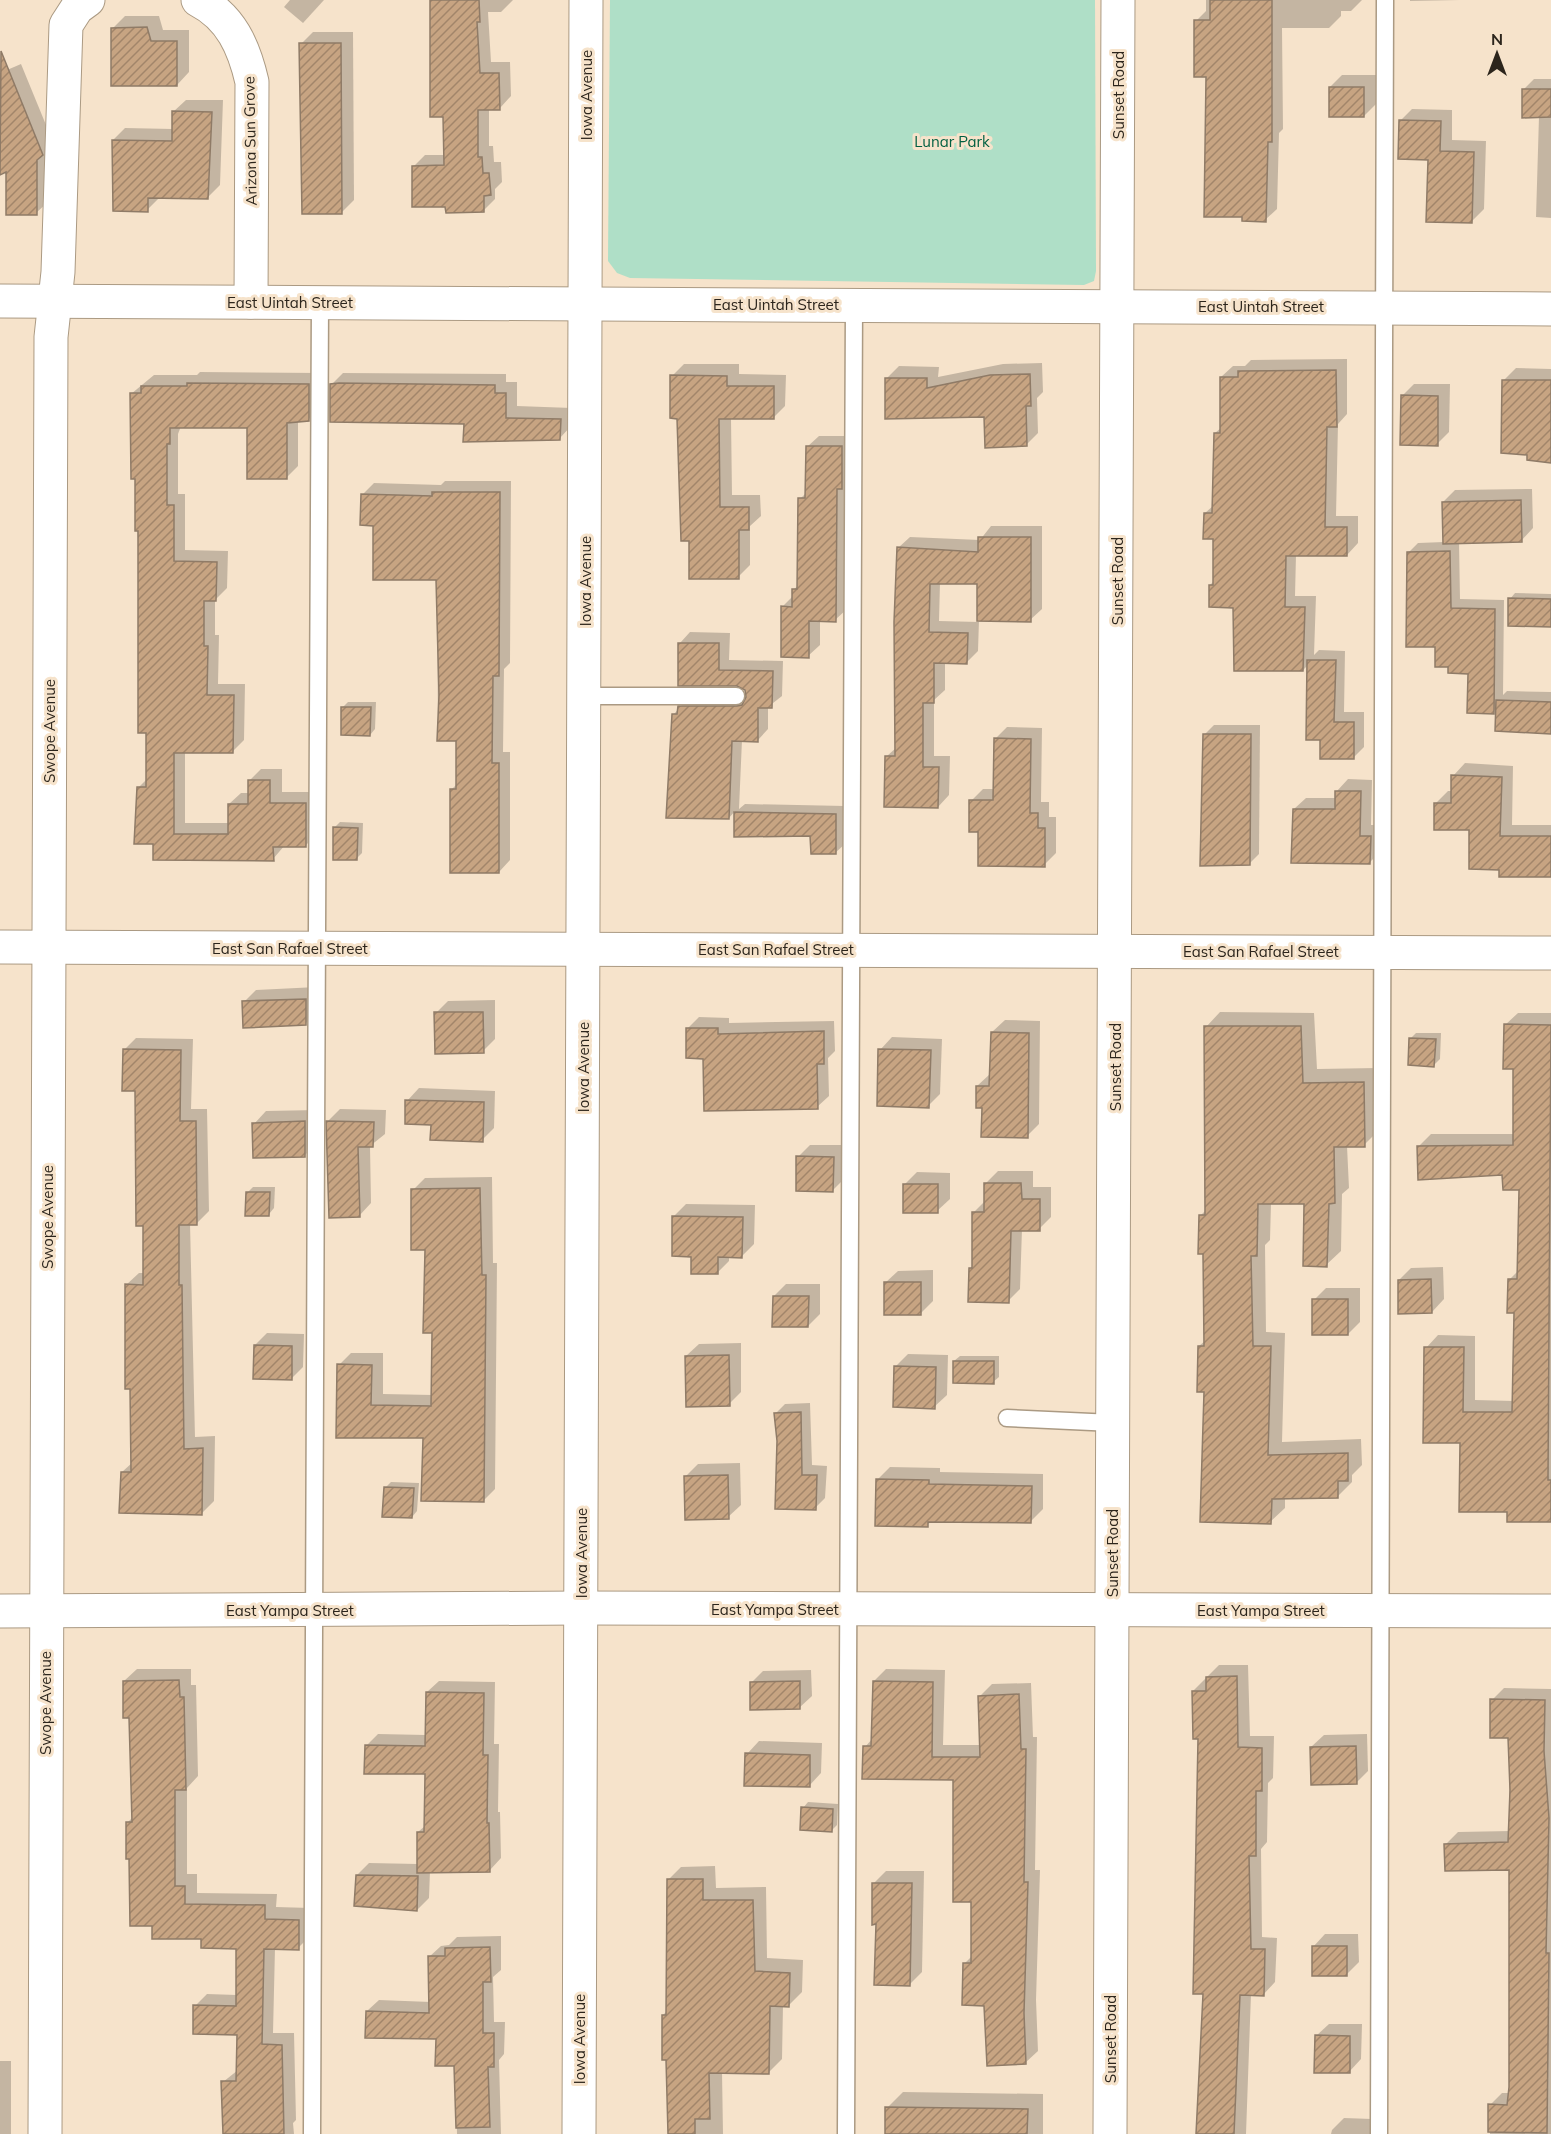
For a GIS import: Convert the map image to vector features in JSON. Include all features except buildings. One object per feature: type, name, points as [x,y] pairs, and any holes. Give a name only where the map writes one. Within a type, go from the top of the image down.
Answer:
[{"type":"street","points":[[56,301],[66,25],[77,8],[88,0]]},
{"type":"street","name":"Arizona Sun Grove","points":[[198,0],[224,17],[246,56],[252,82],[251,302]]},
{"type":"street","name":"Iowa Avenue","points":[[579,2134],[586,0]]},
{"type":"street","name":"Sunset Road","points":[[1110,2134],[1118,0]]},
{"type":"street","name":"East Uintah Street","points":[[0,301],[1551,309]]},
{"type":"street","name":"Swope Avenue","points":[[45,2134],[51,337],[56,301]]},
{"type":"street","name":"East San Rafael Street","points":[[0,947],[1551,953]]},
{"type":"street","name":"East Yampa Street","points":[[0,1611],[581,1608],[1551,1611]]},
{"type":"lane","points":[[1379,2134],[1385,0]]},
{"type":"lane","points":[[312,2134],[320,302]]},
{"type":"lane","points":[[846,2134],[854,304]]},
{"type":"lane","points":[[584,696],[736,696]]},
{"type":"lane","points":[[1007,1418],[1113,1423]]},
{"type":"green space","name":"Lunar Park","points":[[610,0],[1095,0],[1096,271],[1094,281],[1084,285],[630,278],[617,273],[608,261]]}]
